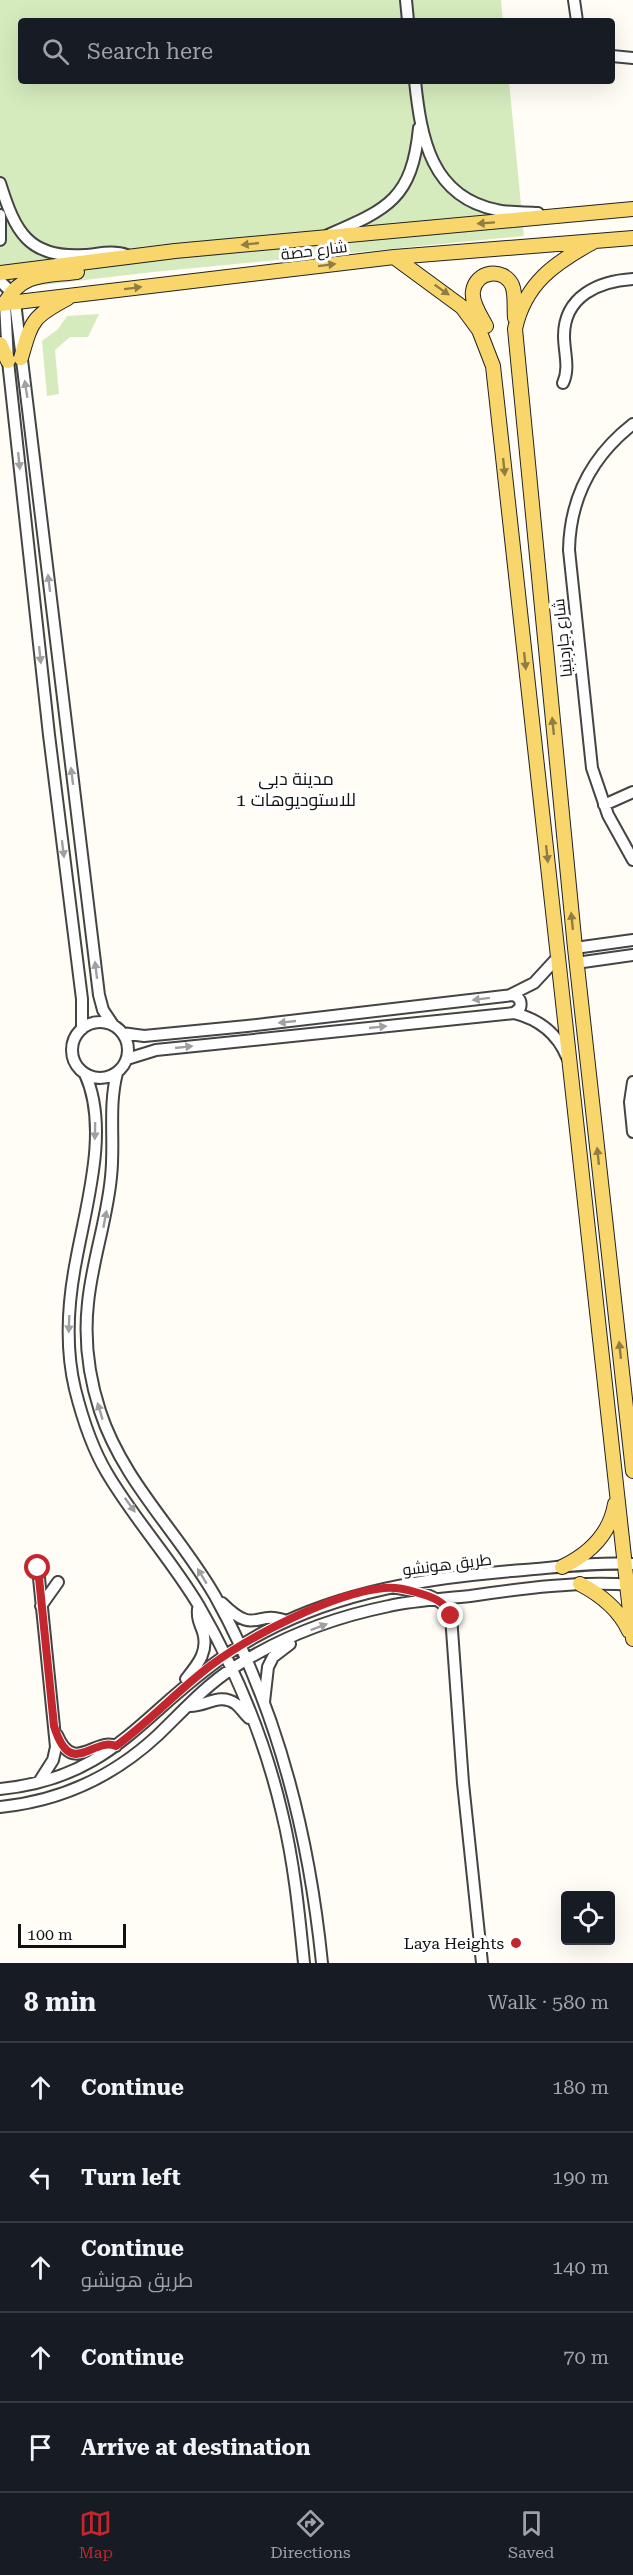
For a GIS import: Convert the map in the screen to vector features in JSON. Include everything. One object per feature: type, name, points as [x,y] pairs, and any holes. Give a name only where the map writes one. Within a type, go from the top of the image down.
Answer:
[{"type":"main road","name":"شارع حصة","points":[[0,273],[175,251],[633,209]]},
{"type":"main road","name":"شارع حصة","points":[[8,300],[394,257],[633,238]]},
{"type":"main road","points":[[515,329],[524,301],[541,276],[555,263],[593,242]]},
{"type":"main road","points":[[8,300],[19,283],[27,279],[134,264],[175,251]]},
{"type":"main road","points":[[394,257],[448,294],[462,307],[479,330],[493,366]]},
{"type":"main road","points":[[633,1471],[576,956],[512,285],[503,275],[490,273],[484,275],[474,285],[473,298],[489,337],[493,366],[616,1499],[629,1564],[633,1640]]},
{"type":"main road","points":[[0,344],[15,360],[29,329],[38,316],[75,294]]},
{"type":"main road","points":[[562,1566],[582,1556],[599,1540],[610,1521],[616,1499]]},
{"type":"main road","points":[[580,1584],[612,1606],[628,1628],[633,1640]]},
{"type":"street","points":[[406,0],[408,18]]},
{"type":"street","points":[[574,0],[577,18]]},
{"type":"street","points":[[615,56],[633,58]]},
{"type":"street","points":[[415,84],[419,122],[433,163],[447,184],[465,198],[486,208],[504,212],[565,215]]},
{"type":"street","points":[[324,237],[376,213],[395,198],[403,188],[413,166],[419,122]]},
{"type":"street","points":[[0,183],[14,224],[24,236],[42,249],[69,255],[116,252],[130,256]]},
{"type":"street","points":[[0,215],[0,240]]},
{"type":"street","points":[[563,383],[567,371],[565,330],[573,306],[594,287],[612,281],[633,279]]},
{"type":"street","points":[[0,281],[8,300],[15,360],[49,735],[82,999],[82,1029]]},
{"type":"street","points":[[15,360],[29,406],[99,995],[103,1010],[112,1025],[122,1033],[128,1045],[127,1059],[117,1073],[111,1101],[110,1193],[88,1303],[87,1343],[91,1376],[99,1409],[120,1460],[189,1555],[215,1597],[247,1660],[264,1702],[298,1810],[313,1884],[322,1963]]},
{"type":"street","name":"شارع جاردينيا","points":[[633,424],[607,448],[584,480],[575,502],[569,538],[589,755],[604,806],[633,860]]},
{"type":"street","points":[[604,806],[633,792]]},
{"type":"street","points":[[576,956],[633,940]]},
{"type":"street","points":[[576,956],[633,955]]},
{"type":"street","points":[[122,1033],[144,1036],[247,1026],[510,995],[534,983],[558,957]]},
{"type":"street","points":[[510,995],[518,997],[521,1002],[520,1008],[514,1013]]},
{"type":"street","points":[[127,1059],[156,1050],[514,1013],[535,1021],[548,1030],[562,1048],[568,1062]]},
{"type":"street","points":[[112,1025],[102,1022],[91,1024],[82,1029],[73,1044],[73,1053],[79,1068],[85,1074],[94,1104],[94,1151],[88,1209],[76,1260],[70,1303],[69,1345],[72,1375],[98,1457],[199,1605],[226,1655],[254,1720],[284,1821],[304,1963]]},
{"type":"street","points":[[85,1074],[99,1078],[117,1073]]},
{"type":"street","points":[[633,1082],[630,1102],[633,1132]]},
{"type":"street","name":"طريق هونشو","points":[[0,1789],[39,1783],[87,1765],[116,1746],[226,1655],[286,1621],[334,1602],[383,1588],[440,1578],[562,1566],[629,1564]]},
{"type":"street","points":[[38,1568],[56,1747],[53,1760],[39,1783]]},
{"type":"street","points":[[41,1606],[58,1582]]},
{"type":"street","name":"طريق هونشو","points":[[0,1808],[54,1797],[107,1774],[142,1749],[232,1668],[294,1637],[357,1614],[389,1606],[529,1587],[580,1584],[630,1585]]},
{"type":"street","points":[[383,1588],[406,1590],[437,1600],[449,1611],[452,1622],[463,1783],[482,1963]]},
{"type":"street","points":[[215,1597],[240,1619],[253,1622],[273,1618],[286,1621]]},
{"type":"street","points":[[423,1602],[437,1607],[452,1622]]},
{"type":"street","points":[[176,1695],[204,1651],[204,1637],[198,1618],[199,1605]]},
{"type":"street","points":[[264,1702],[270,1662],[294,1637]]},
{"type":"street","points":[[189,1706],[197,1706],[216,1699],[226,1699],[236,1704],[254,1720]]},
{"type":"street","points":[[54,1726],[60,1742],[72,1752],[83,1754],[106,1744],[116,1746]]},
{"type":"green space","points":[[0,0],[501,0],[503,18],[18,18],[18,84],[509,84],[524,236],[153,272],[0,290]]},
{"type":"green space","points":[[99,314],[88,337],[70,337],[55,350],[59,394],[47,396],[42,341],[58,329],[67,316]]},
{"type":"place","name":"Laya Heights","points":[[516,1943]]},
{"type":"district","name":"مدينة دبي للاستوديوهات 1","points":[[296,789]]},
{"type":"route","points":[[38,1568],[54,1726],[63,1746],[78,1754],[89,1752],[106,1744],[116,1746],[226,1655],[286,1621],[312,1610],[353,1595],[383,1588],[394,1588],[417,1592],[437,1600],[446,1606],[451,1616]]}]
